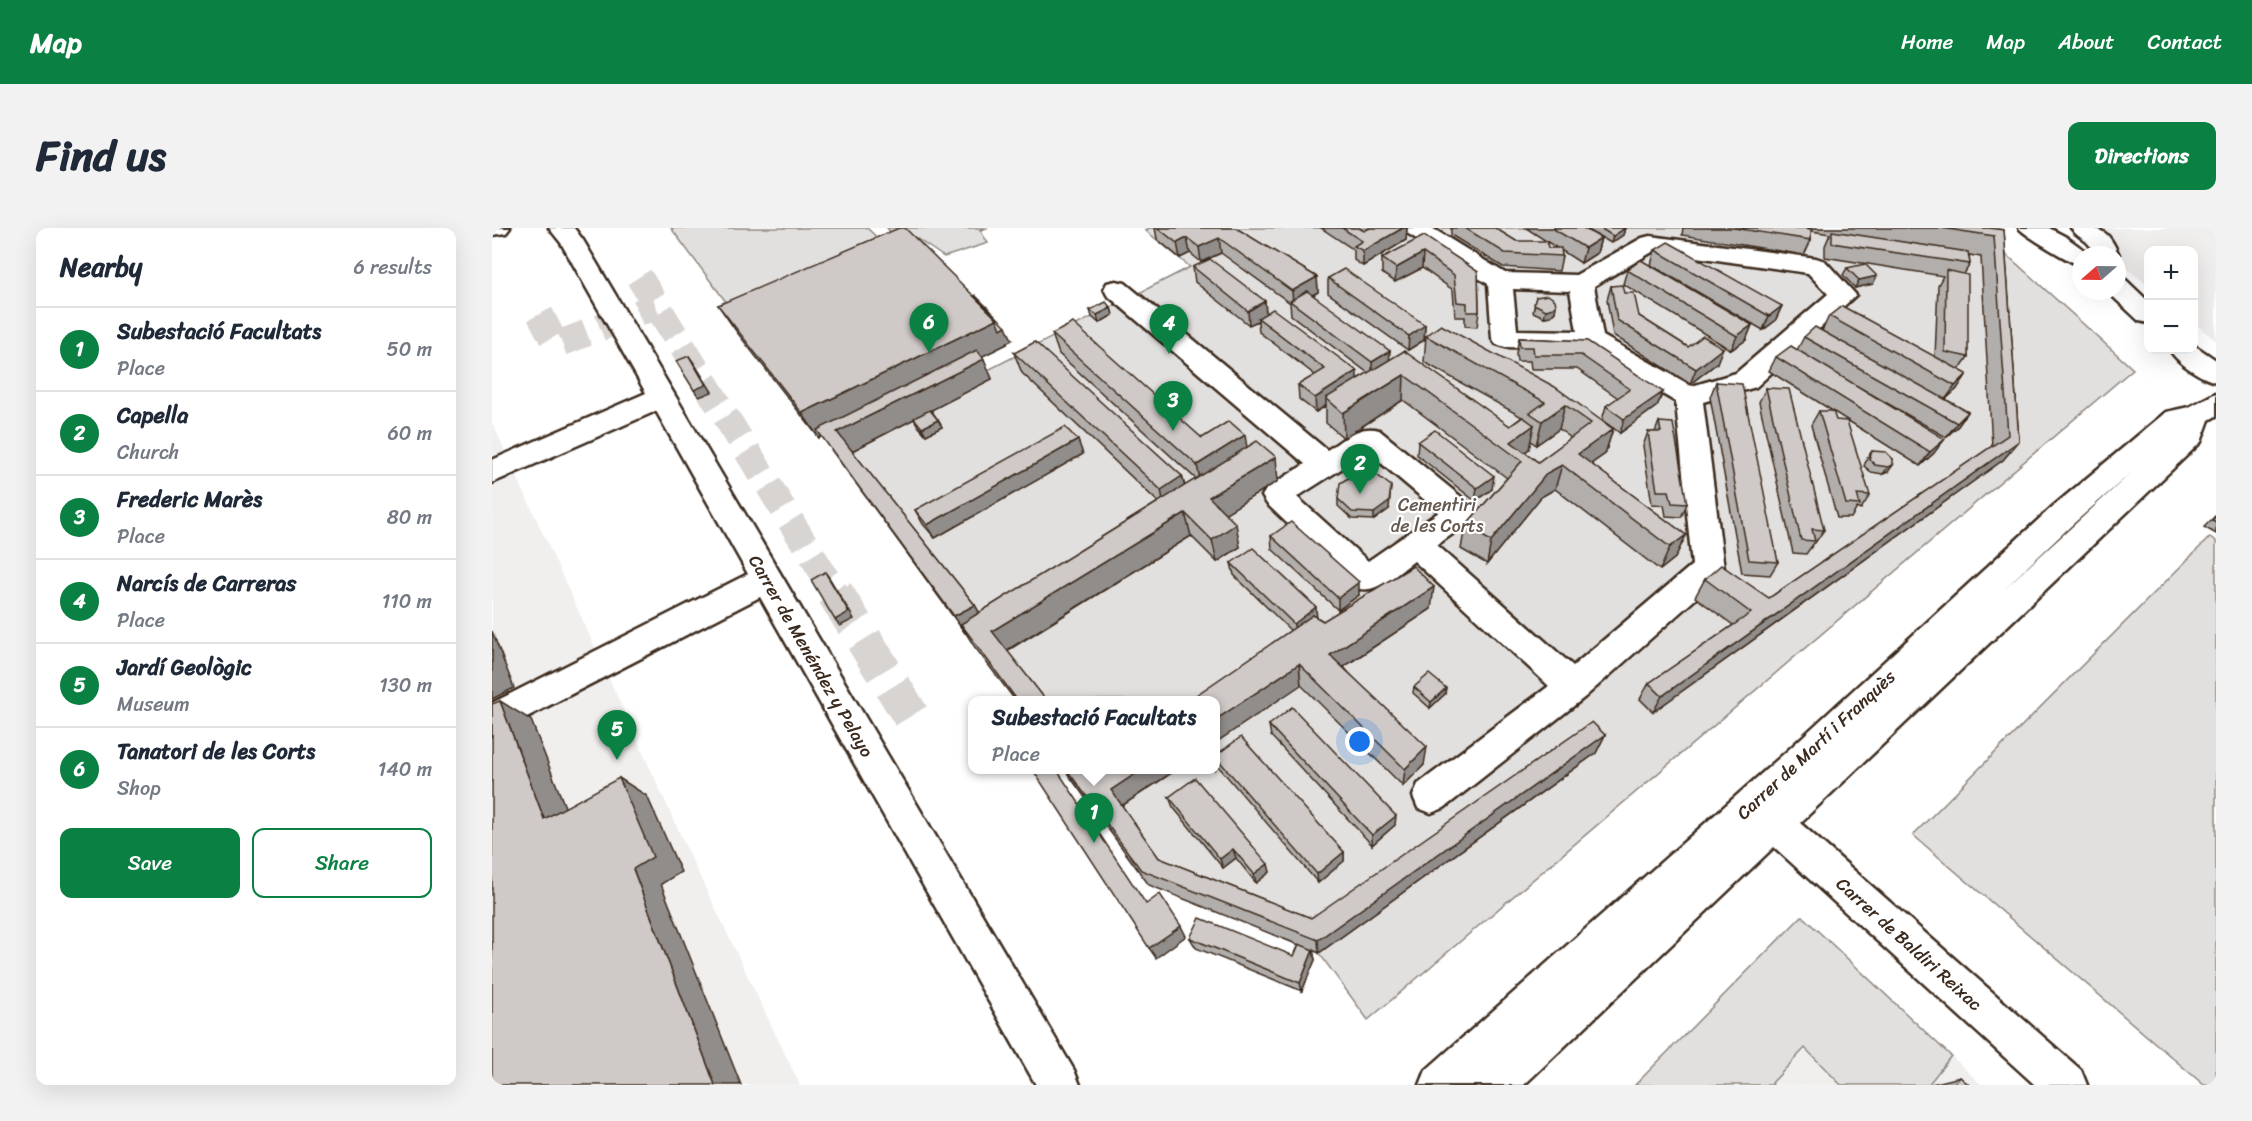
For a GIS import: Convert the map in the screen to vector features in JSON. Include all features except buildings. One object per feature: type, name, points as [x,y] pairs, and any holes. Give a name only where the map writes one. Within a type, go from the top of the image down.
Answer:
[{"type":"street","points":[[492,228],[498,228]]},
{"type":"street","name":"Carrer de Menéndez y Pelayo","points":[[561,228],[571,240],[660,398],[1059,1085]]},
{"type":"street","points":[[1415,228],[1500,281],[1581,283],[1650,243],[1816,266],[1843,295],[1746,380],[1689,397],[1590,340],[1505,338],[1500,281]]},
{"type":"street","points":[[2031,228],[2072,252]]},
{"type":"street","points":[[2083,228],[2100,238],[2103,246]]},
{"type":"street","points":[[1581,283],[1590,340]]},
{"type":"street","points":[[1116,290],[1325,465]]},
{"type":"street","points":[[2126,292],[2144,311]]},
{"type":"street","points":[[2198,340],[2216,353]]},
{"type":"street","points":[[2189,354],[2216,373]]},
{"type":"street","points":[[1431,796],[1573,687],[1708,569],[1689,397]]},
{"type":"street","points":[[492,472],[660,398]]},
{"type":"street","name":"Carrer de Martí i Franquès","points":[[1441,1085],[1763,814],[2191,435],[2206,409]]},
{"type":"street","points":[[1369,437],[1460,513],[1366,579],[1277,496],[1325,465],[1369,437]]},
{"type":"street","points":[[1415,544],[1573,687]]},
{"type":"street","points":[[492,720],[767,579]]},
{"type":"street","name":"Carrer de Martí i Franquès","points":[[1493,1085],[1763,814]]},
{"type":"street","name":"Carrer de Baldiri Reixac","points":[[1763,814],[2066,1085]]},
{"type":"shaded area","points":[[2070,228],[2216,228],[2216,341],[2198,326],[2198,246],[2144,246],[2144,283],[2126,268],[2126,246],[2101,246]]},
{"type":"shaded area","points":[[492,422],[693,862],[800,1085],[492,1085]]},
{"type":"shaded area","points":[[1868,977],[1982,1085],[1773,1085],[1772,1083]]},
{"type":"green space","points":[[671,228],[867,228],[885,245],[732,310]]},
{"type":"green space","points":[[887,228],[988,228],[980,230],[988,243],[944,257],[913,236],[897,240]]},
{"type":"green space","name":"Cementiri de les Corts","points":[[1150,228],[1940,228],[1996,245],[2133,369],[1368,1020],[1319,953],[1149,885],[1068,774],[1220,774],[1220,696],[1012,696],[831,450],[1190,267],[1145,230]]},
{"type":"green space","points":[[2210,537],[2216,541],[2216,1085],[2204,1085],[1913,835]]},
{"type":"green space","points":[[1802,916],[1951,1056],[1928,1085],[1841,1085],[1805,1048],[1772,1083],[1773,1085],[1635,1085]]},
{"type":"tunnel","points":[[639,277],[836,594]]},
{"type":"tunnel","points":[[540,314],[556,345],[656,306]]},
{"type":"tunnel","points":[[835,593],[911,716]]},
{"type":"place","name":"Tanatori de les Corts","points":[[929,353]]},
{"type":"place","name":"Narcís de Carreras","points":[[1169,354]]},
{"type":"place","name":"Frederic Marès","points":[[1173,431]]},
{"type":"place","name":"Capella","points":[[1360,494]]},
{"type":"place","name":"Jardí Geològic","points":[[617,760]]},
{"type":"place","name":"Subestació Facultats","points":[[1094,843]]}]
